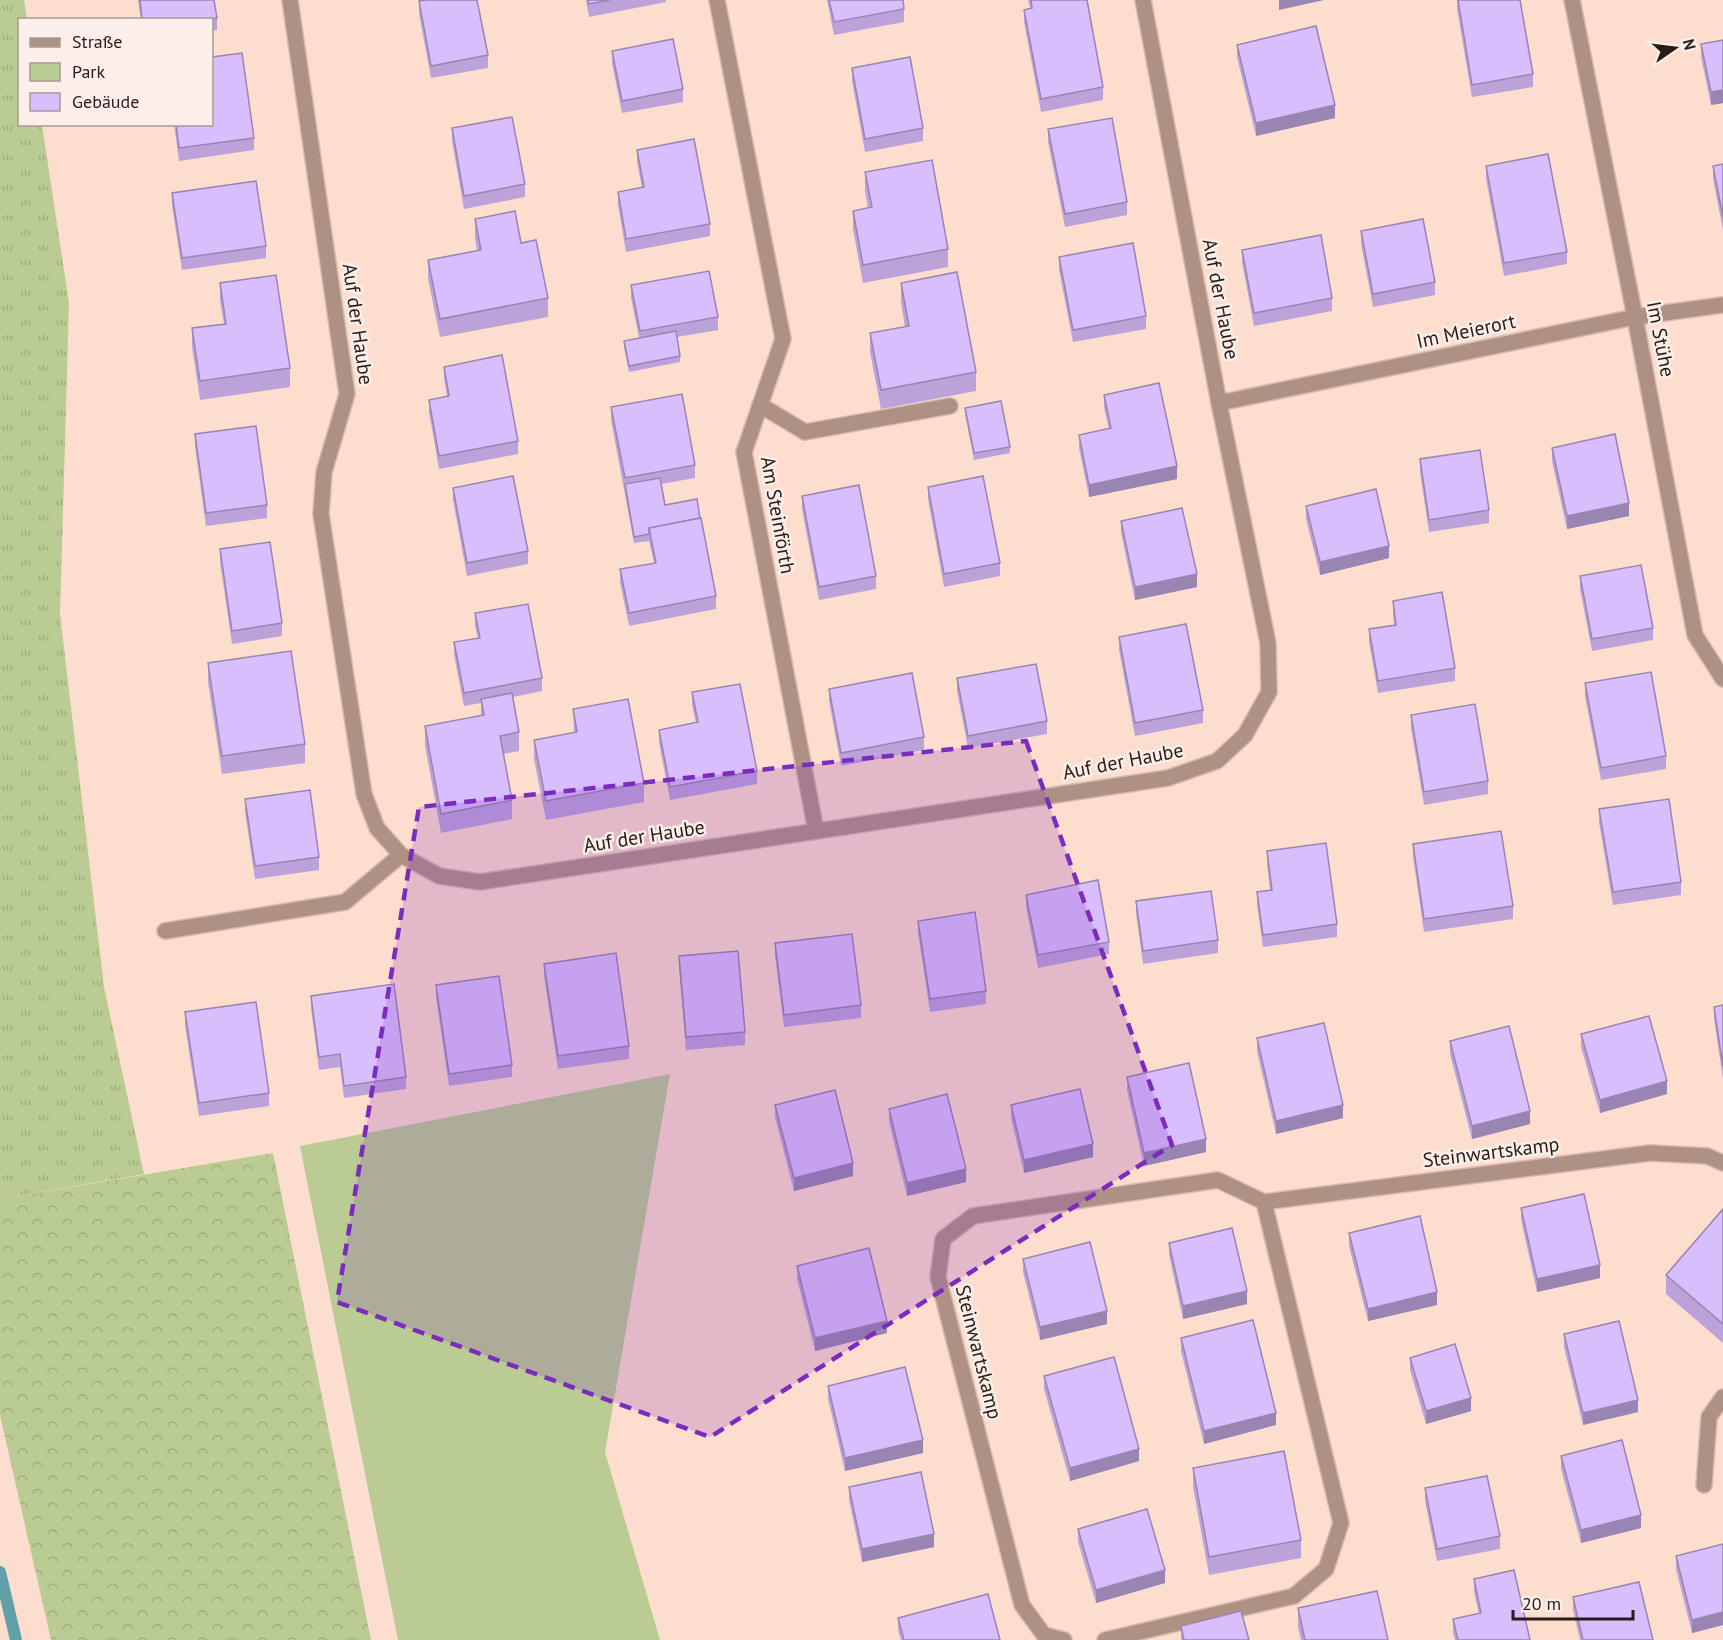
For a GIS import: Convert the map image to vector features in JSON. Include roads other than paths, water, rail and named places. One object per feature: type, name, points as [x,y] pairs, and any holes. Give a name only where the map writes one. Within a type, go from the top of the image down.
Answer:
[{"type":"street","name":"Auf der Haube","points":[[290,0],[348,394],[324,472],[321,514],[364,794],[377,828],[401,855],[439,876],[480,882],[1168,778],[1217,761],[1245,735],[1269,692],[1268,644],[1219,403],[1143,0]]},
{"type":"street","name":"Am Steinförth","points":[[717,0],[783,339],[744,452],[816,831]]},
{"type":"street","name":"Im Stühe","points":[[1572,0],[1695,635],[1723,679]]},
{"type":"street","name":"Im Meierort","points":[[1219,403],[1635,317],[1723,305]]},
{"type":"street","points":[[760,405],[805,432],[950,406]]},
{"type":"street","points":[[165,931],[345,902],[401,855]]},
{"type":"street","name":"Steinwartskamp","points":[[1064,1640],[1044,1635],[1022,1605],[938,1277],[942,1239],[973,1216],[1218,1180],[1264,1202],[1650,1153],[1707,1156],[1723,1163]]},
{"type":"street","points":[[1105,1640],[1294,1596],[1326,1569],[1341,1523],[1264,1202]]},
{"type":"street","points":[[1704,1485],[1709,1417],[1723,1397]]},
{"type":"waterway","points":[[0,1572],[16,1640]]}]
